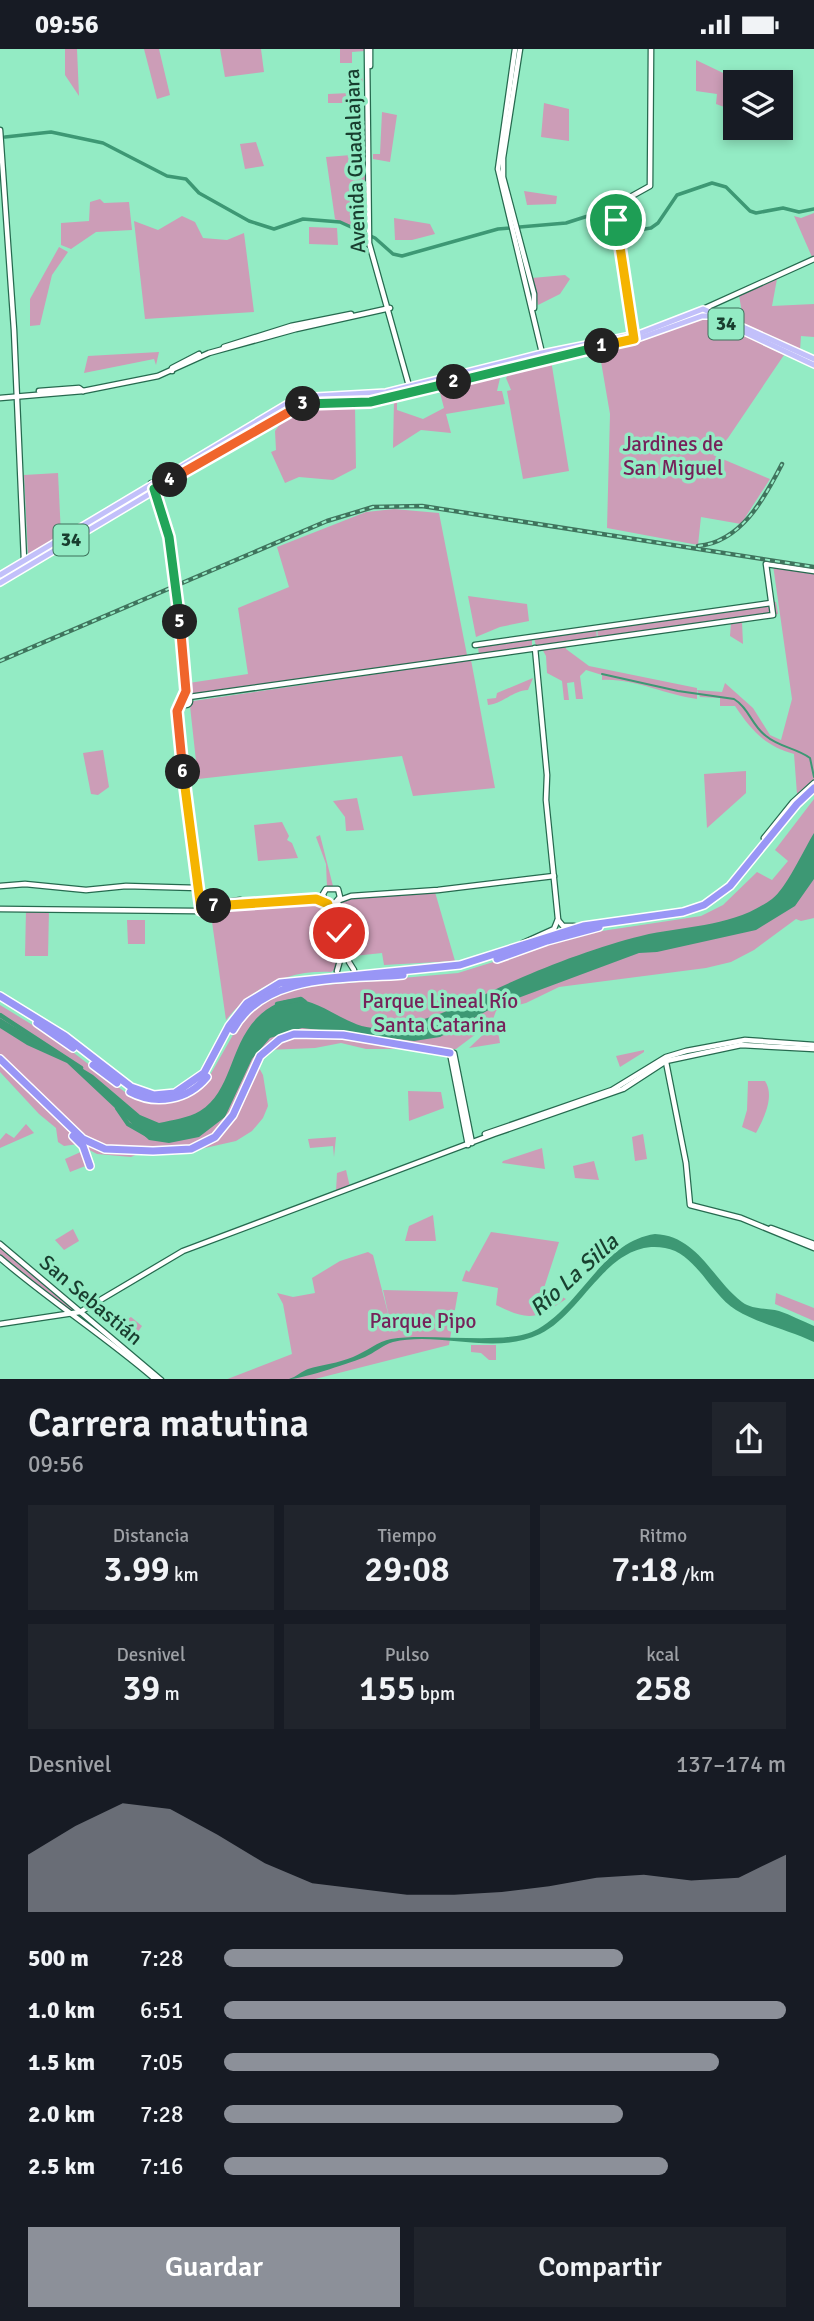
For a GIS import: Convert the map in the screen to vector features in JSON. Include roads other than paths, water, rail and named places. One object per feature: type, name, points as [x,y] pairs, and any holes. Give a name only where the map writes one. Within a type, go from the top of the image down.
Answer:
[{"type":"highway","points":[[735,880],[741,866],[764,838],[814,790]]},
{"type":"highway","points":[[0,1002],[55,1035],[135,1094],[155,1100],[174,1098],[193,1090],[205,1080],[244,1013],[261,998],[284,988],[458,969],[571,933],[685,915],[705,908],[732,889],[814,790]]},
{"type":"highway","points":[[264,991],[298,979],[430,968],[480,960],[583,926],[692,910],[718,897],[786,817]]},
{"type":"highway","points":[[0,996],[65,1036],[124,1083],[146,1094],[161,1095],[182,1091],[200,1078],[233,1019],[264,991],[285,977],[415,964],[430,968]]},
{"type":"highway","points":[[0,1059],[83,1139],[105,1149],[177,1150],[205,1144],[229,1121],[255,1064],[271,1045],[303,1032],[343,1035],[407,1048],[452,1053]]},
{"type":"highway","points":[[55,1114],[83,1146],[90,1166]]},
{"type":"main road","name":"34","points":[[0,583],[299,405],[370,402],[542,353],[634,337],[709,308],[814,359]]},
{"type":"main road","name":"34","points":[[0,575],[298,397],[374,394],[411,389],[634,337],[706,315],[814,365]]},
{"type":"street","name":"Avenida Guadalajara","points":[[368,49],[370,238],[411,389]]},
{"type":"street","points":[[517,49],[503,177],[542,353]]},
{"type":"street","points":[[634,337],[616,221],[617,210],[623,201],[650,185],[651,49]]},
{"type":"street","points":[[0,132],[26,559]]},
{"type":"street","points":[[709,308],[814,259]]},
{"type":"street","points":[[0,397],[17,393],[83,391],[174,369],[226,348],[388,307]]},
{"type":"street","points":[[151,483],[169,537],[187,700],[179,712],[201,908]]},
{"type":"street","points":[[187,700],[773,615],[766,567],[769,563],[814,571]]},
{"type":"street","points":[[475,645],[771,603]]},
{"type":"street","points":[[522,944],[554,929],[558,919],[545,800],[534,648]]},
{"type":"street","points":[[764,838],[793,802],[814,783]]},
{"type":"street","points":[[0,909],[201,908],[220,904],[313,899],[326,903],[338,902],[351,896],[554,876]]},
{"type":"street","points":[[0,885],[25,884],[86,890],[126,886],[198,888]]},
{"type":"street","points":[[201,908],[225,901],[312,896],[331,887],[353,894],[441,889]]},
{"type":"street","points":[[324,891],[344,957],[354,969]]},
{"type":"street","points":[[337,971],[344,957],[339,891]]},
{"type":"street","points":[[558,919],[563,926],[583,926]]},
{"type":"street","points":[[336,936],[343,934]]},
{"type":"street","points":[[741,1045],[745,1040]]},
{"type":"street","points":[[0,1324],[80,1312],[192,1248],[622,1086],[666,1059],[745,1040],[814,1047]]},
{"type":"street","points":[[687,1053],[741,1045],[814,1047]]},
{"type":"street","points":[[452,1053],[468,1144]]},
{"type":"street","points":[[666,1059],[686,1163],[690,1205],[757,1223],[814,1246]]},
{"type":"street","points":[[750,1221],[814,1246]]},
{"type":"street","name":"San Sebastián","points":[[0,1244],[155,1379]]},
{"type":"street","name":"San Sebastián","points":[[0,1258],[69,1315],[82,1320],[160,1379]]},
{"type":"street","points":[[51,1299],[58,1292]]},
{"type":"waterway","points":[[5,137],[51,132],[103,143],[167,176],[186,179],[199,193],[249,221],[274,229],[303,219],[340,222],[375,238],[393,254],[402,256],[498,229],[566,223],[591,215],[639,230],[651,228],[658,223],[677,195],[712,183],[726,187],[750,211],[756,213],[783,208],[799,212],[814,209]]},
{"type":"waterway","points":[[602,674],[678,691],[734,699],[766,736],[810,758],[814,777]]},
{"type":"waterway","points":[[277,1004],[301,999],[305,1002]]},
{"type":"waterway","points":[[0,1015],[81,1068]]},
{"type":"waterway","points":[[117,1108],[128,1124],[149,1136]]},
{"type":"railway","points":[[698,546],[713,543],[739,528],[759,504],[782,464]]},
{"type":"railway","points":[[0,661],[327,521],[373,507],[422,506],[814,567]]},
{"type":"park label","name":"Jardines de San Miguel","points":[[673,456]]},
{"type":"park label","name":"Parque Lineal Río Santa Catarina","points":[[440,1013]]},
{"type":"park label","name":"Parque Pipo","points":[[423,1321]]},
{"type":"water label","name":"Río La Silla","points":[[574,1275]]}]
